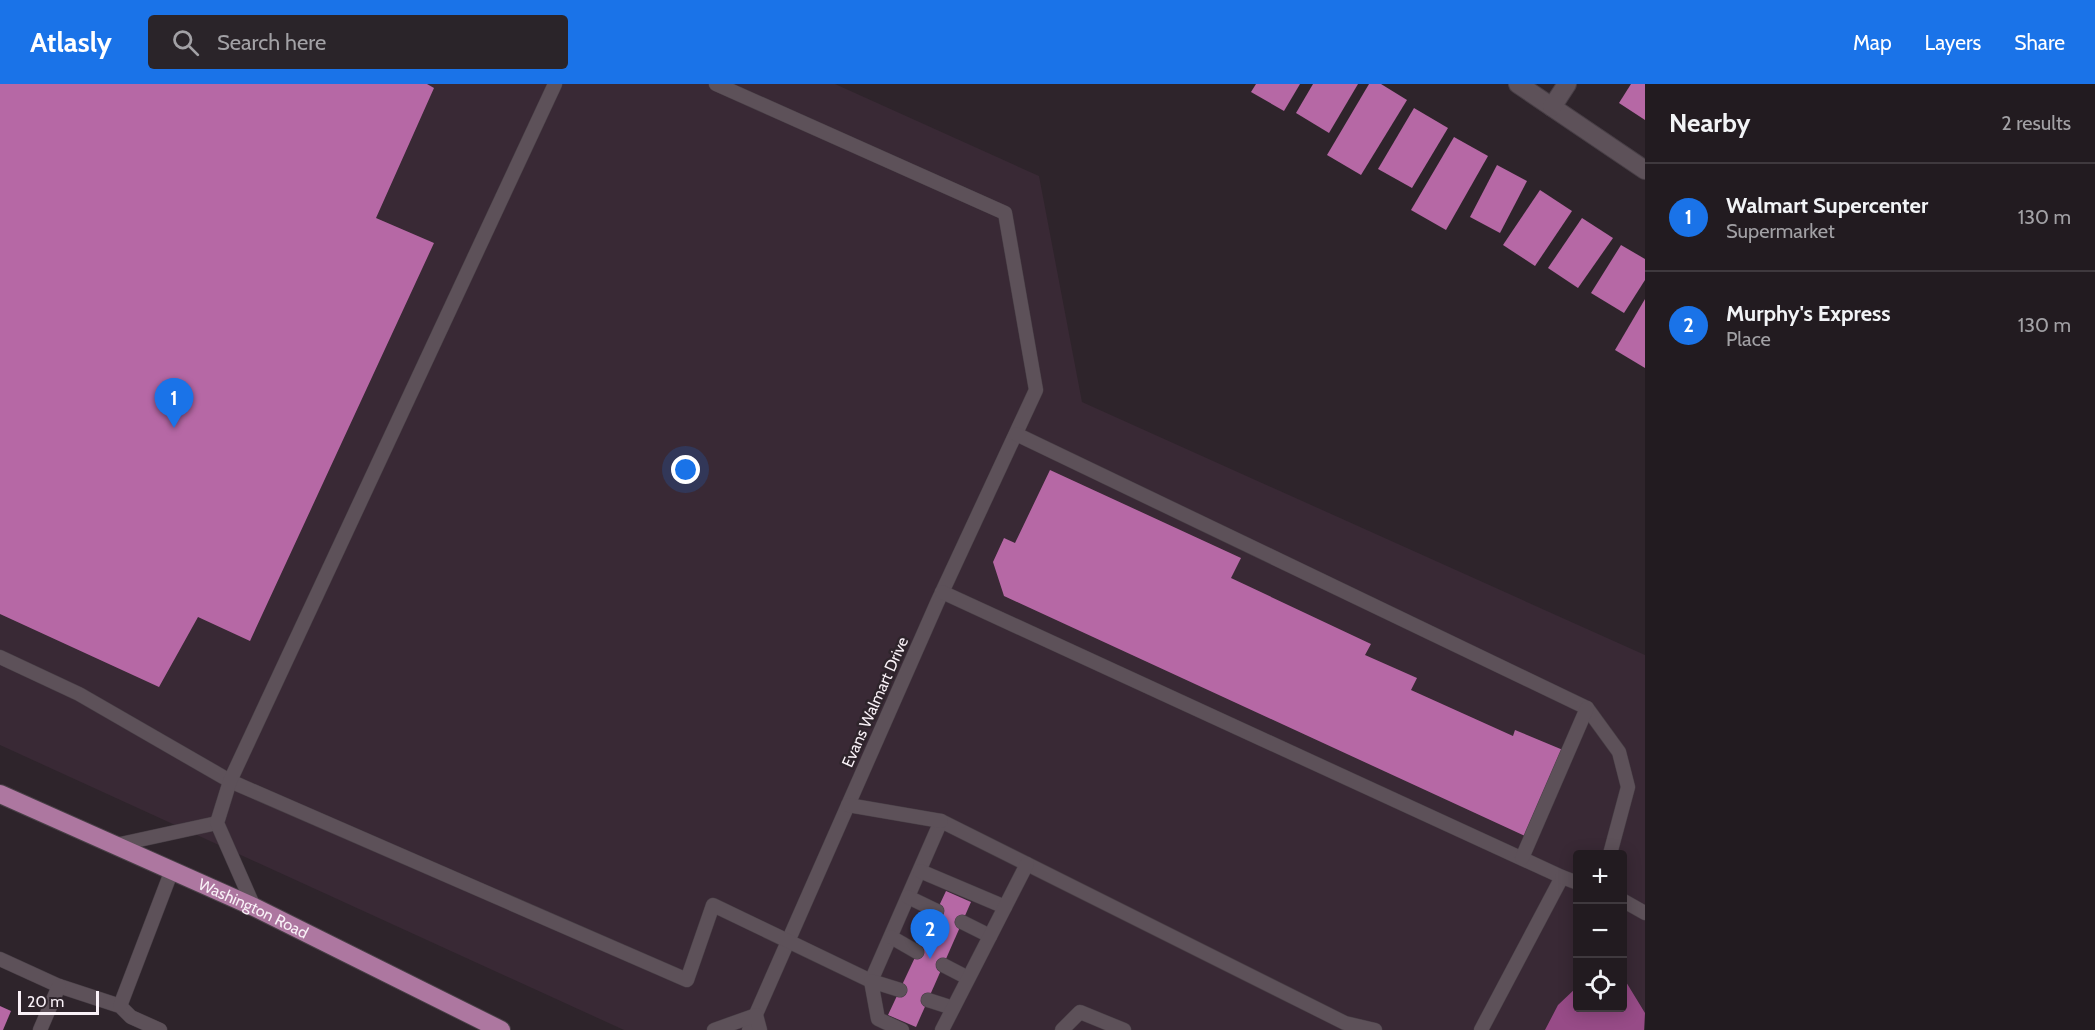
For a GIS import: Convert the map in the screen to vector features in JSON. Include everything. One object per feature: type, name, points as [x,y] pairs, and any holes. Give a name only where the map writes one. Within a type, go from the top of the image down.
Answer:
[{"type":"main road","name":"Washington Road","points":[[0,794],[254,907],[501,1030]]},
{"type":"street","points":[[1518,84],[1645,170]]},
{"type":"street","points":[[1552,107],[1567,84]]},
{"type":"lane","points":[[254,907],[217,823],[230,781],[555,84]]},
{"type":"lane","name":"Evans Walmart Drive","points":[[716,84],[1005,213],[1036,390],[942,592],[749,1030]]},
{"type":"lane","points":[[1016,434],[1587,708],[1619,752],[1628,787],[1611,850]]},
{"type":"lane","points":[[942,592],[1573,881]]},
{"type":"lane","points":[[0,657],[79,694],[230,781],[687,980],[713,905],[872,981],[900,990]]},
{"type":"lane","points":[[1522,858],[1587,708]]},
{"type":"lane","points":[[848,805],[941,821],[1345,1023],[1375,1030]]},
{"type":"lane","points":[[902,1030],[878,1020],[872,981],[941,821]]},
{"type":"lane","points":[[116,845],[217,823]]},
{"type":"lane","points":[[942,1030],[1027,864]]},
{"type":"lane","points":[[120,1006],[172,870]]},
{"type":"lane","points":[[920,871],[1005,907]]},
{"type":"lane","points":[[1481,1030],[1562,877]]},
{"type":"lane","points":[[908,897],[937,911]]},
{"type":"lane","points":[[1627,902],[1645,913]]},
{"type":"lane","points":[[962,922],[990,936]]},
{"type":"lane","points":[[891,937],[917,952]]},
{"type":"lane","points":[[0,959],[59,986],[120,1006],[131,1017],[159,1030]]},
{"type":"lane","points":[[943,966],[968,978]]},
{"type":"lane","points":[[40,1030],[59,986]]},
{"type":"lane","points":[[928,1000],[953,1008]]},
{"type":"lane","points":[[1062,1030],[1080,1012],[1124,1030]]},
{"type":"lane","points":[[714,1030],[756,1015],[760,1030]]},
{"type":"shaded area","points":[[0,84],[835,84],[1039,176],[1082,402],[1645,655],[1645,1030],[624,1030],[0,745]]},
{"type":"shaded area","points":[[1627,984],[1645,1013],[1644,1030],[1545,1030],[1558,1005],[1573,991],[1573,1012],[1627,1012]]},
{"type":"building","points":[[0,84],[427,84],[434,88],[376,218],[434,243],[250,641],[198,617],[159,687],[0,614]]},
{"type":"building","points":[[1256,84],[1300,84],[1284,111],[1251,92]]},
{"type":"building","points":[[1313,84],[1358,84],[1329,133],[1296,113]]},
{"type":"building","points":[[1369,84],[1381,84],[1407,100],[1361,175],[1327,155]]},
{"type":"building","points":[[1631,84],[1645,84],[1645,120],[1619,103]]},
{"type":"building","points":[[1414,108],[1448,128],[1412,188],[1378,169]]},
{"type":"building","points":[[1454,137],[1488,156],[1446,230],[1411,210]]},
{"type":"building","points":[[1497,165],[1527,181],[1500,233],[1470,217]]},
{"type":"building","points":[[1540,190],[1572,211],[1535,266],[1503,245]]},
{"type":"building","points":[[1582,218],[1613,238],[1578,288],[1548,268]]},
{"type":"building","points":[[1621,245],[1645,259],[1645,280],[1624,313],[1591,293]]},
{"type":"building","points":[[1645,299],[1645,368],[1615,350]]},
{"type":"building","points":[[1050,470],[1241,558],[1231,578],[1371,644],[1365,655],[1417,678],[1411,690],[1513,736],[1515,730],[1563,750],[1525,836],[1004,596],[993,562],[1004,538],[1015,543]]},
{"type":"building","points":[[946,891],[971,902],[916,1027],[888,1015]]},
{"type":"building","points":[[0,1006],[11,1011],[3,1030],[0,1030]]},
{"type":"place","name":"Walmart Supercenter","points":[[174,428]]},
{"type":"place","name":"Murphy's Express","points":[[930,959]]}]
